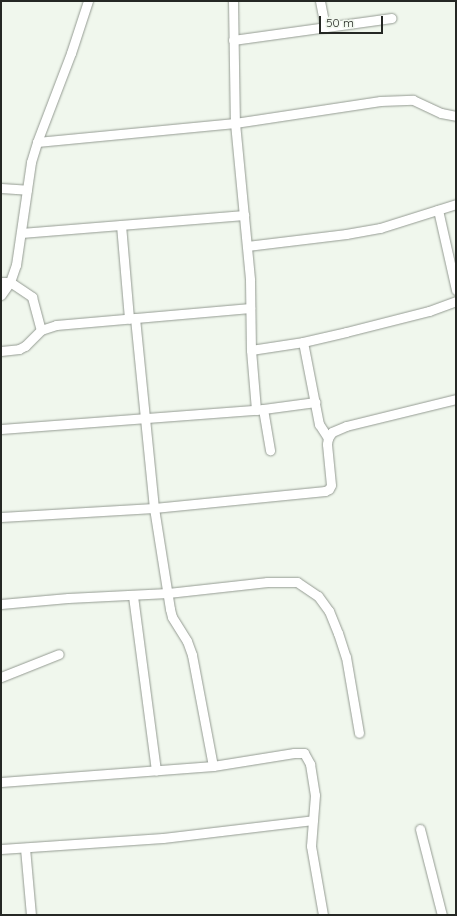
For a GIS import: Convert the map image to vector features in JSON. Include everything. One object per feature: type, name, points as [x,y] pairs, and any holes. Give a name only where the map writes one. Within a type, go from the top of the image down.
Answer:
[{"type":"street","points":[[1,295],[5,282],[16,266],[31,162],[37,142],[71,53],[88,1]]},
{"type":"street","points":[[233,1],[235,123],[247,246],[251,350],[259,410],[270,450]]},
{"type":"street","points":[[320,1],[325,26]]},
{"type":"street","points":[[233,40],[391,18]]},
{"type":"street","points":[[37,142],[235,123],[380,101],[413,100],[441,113],[456,116]]},
{"type":"street","points":[[1,188],[27,190]]},
{"type":"street","points":[[247,246],[346,234],[386,226],[456,204]]},
{"type":"street","points":[[438,210],[456,290]]},
{"type":"street","points":[[21,233],[244,215]]},
{"type":"street","points":[[121,225],[145,418],[154,508],[172,617],[187,641],[192,655],[213,766]]},
{"type":"street","points":[[5,282],[32,297],[42,330]]},
{"type":"street","points":[[251,350],[304,342],[429,311],[456,301]]},
{"type":"street","points":[[1,351],[19,349],[25,346],[42,330],[56,325],[250,308]]},
{"type":"street","points":[[304,342],[320,429],[328,438]]},
{"type":"street","points":[[1,517],[154,508],[325,491],[329,489],[331,485],[328,438],[332,432],[346,426],[456,399]]},
{"type":"street","points":[[1,429],[259,410],[315,402]]},
{"type":"street","points":[[1,604],[73,598],[133,596],[287,581],[297,582],[307,586],[318,596],[329,611],[346,657],[359,733]]},
{"type":"street","points":[[133,596],[156,770]]},
{"type":"street","points":[[1,677],[59,654]]},
{"type":"street","points":[[1,782],[213,766],[294,753],[304,753],[310,764],[313,777],[315,796],[311,846],[323,915]]},
{"type":"street","points":[[1,849],[162,838],[313,820]]},
{"type":"street","points":[[420,829],[442,915]]},
{"type":"street","points":[[25,848],[31,915]]}]
